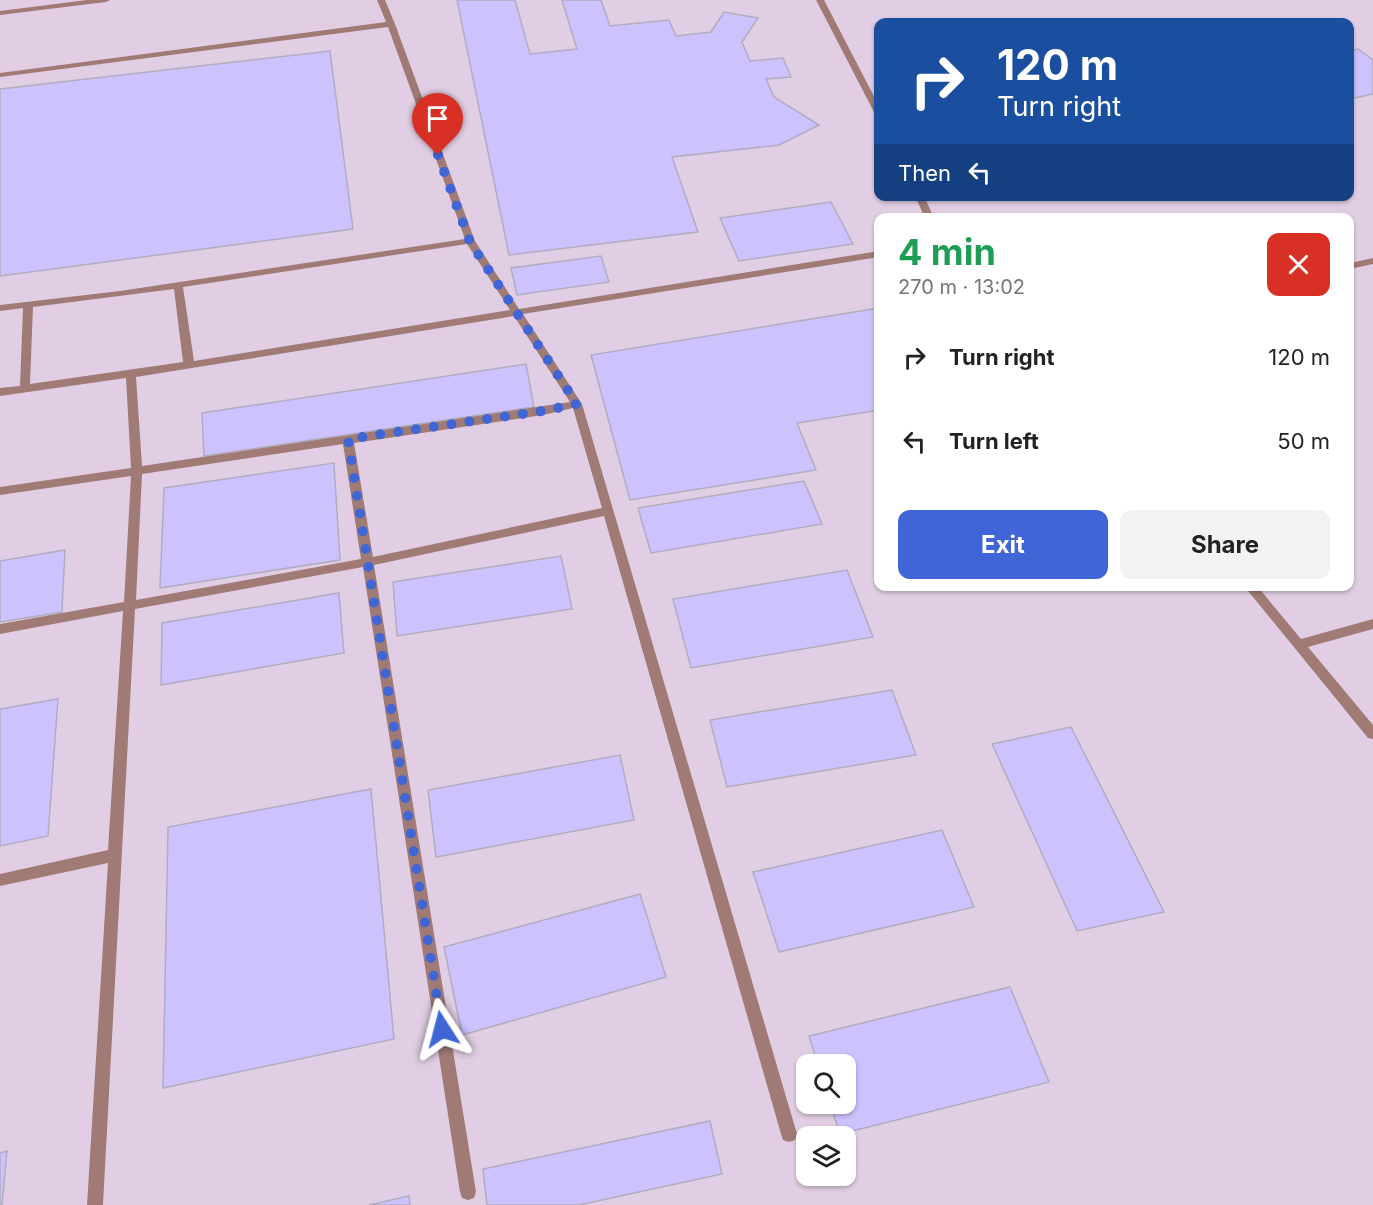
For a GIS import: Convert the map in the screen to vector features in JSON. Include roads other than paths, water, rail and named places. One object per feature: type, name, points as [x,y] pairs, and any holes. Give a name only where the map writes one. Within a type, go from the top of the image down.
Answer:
[{"type":"lane","points":[[0,13],[106,0]]},
{"type":"lane","points":[[381,0],[470,242],[577,404],[789,1134]]},
{"type":"lane","points":[[832,0],[821,1],[835,33],[874,105]]},
{"type":"lane","points":[[0,75],[391,24]]},
{"type":"lane","points":[[0,308],[178,285],[470,242]]},
{"type":"lane","points":[[0,392],[189,365],[874,255]]},
{"type":"lane","points":[[1354,265],[1373,261]]},
{"type":"lane","points":[[178,285],[189,365]]},
{"type":"lane","points":[[25,388],[28,305]]},
{"type":"lane","points":[[94,1205],[137,471],[131,374]]},
{"type":"lane","points":[[0,491],[202,463],[577,404]]},
{"type":"lane","points":[[348,439],[468,1192]]},
{"type":"lane","points":[[0,629],[368,562],[608,511]]},
{"type":"lane","points":[[1254,591],[1373,734]]},
{"type":"lane","points":[[1298,645],[1373,624]]},
{"type":"lane","points":[[0,880],[115,855]]}]
